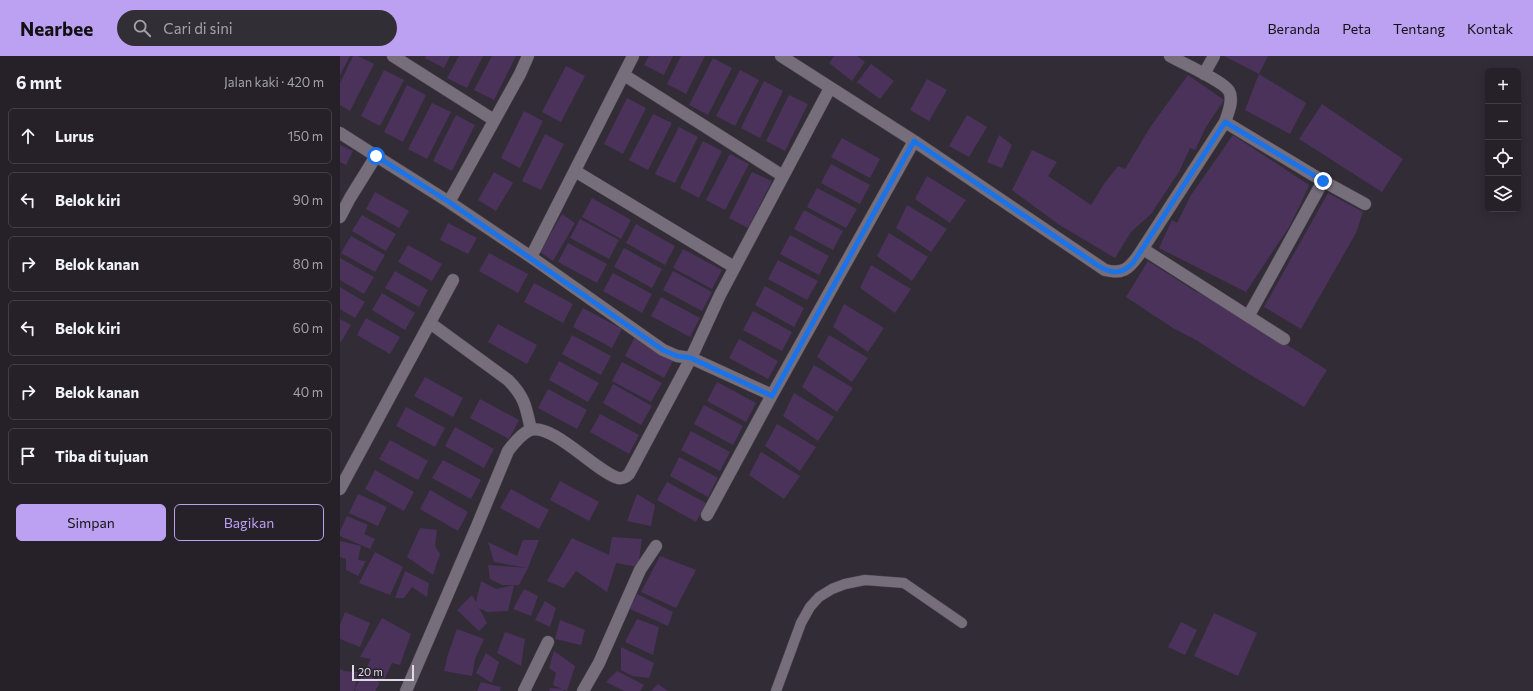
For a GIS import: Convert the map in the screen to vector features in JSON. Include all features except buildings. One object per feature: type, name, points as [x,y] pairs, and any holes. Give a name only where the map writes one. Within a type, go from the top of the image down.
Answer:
[{"type":"street","points":[[393,56],[494,120]]},
{"type":"street","points":[[449,202],[520,74],[528,56]]},
{"type":"street","points":[[531,257],[633,56]]},
{"type":"street","points":[[781,56],[914,141],[1105,270],[1120,272],[1127,269],[1133,263],[1225,122],[1231,99],[1229,92],[1222,84],[1170,56]]},
{"type":"street","points":[[1204,74],[1214,56]]},
{"type":"street","points":[[624,75],[783,176]]},
{"type":"street","points":[[406,691],[508,451],[515,442],[524,434],[532,430],[540,430],[551,434],[618,478],[626,477],[629,474],[691,358],[734,267],[830,88]]},
{"type":"street","points":[[1225,122],[1323,181],[1365,204]]},
{"type":"street","points":[[340,133],[449,202],[531,257],[663,350],[677,356],[691,358],[772,396]]},
{"type":"street","points":[[707,515],[914,141]]},
{"type":"street","points":[[340,217],[376,156]]},
{"type":"street","points":[[575,171],[734,267]]},
{"type":"street","points":[[1249,315],[1323,181]]},
{"type":"street","points":[[1142,249],[1249,315],[1284,339]]},
{"type":"street","points":[[340,488],[453,280]]},
{"type":"street","points":[[430,323],[508,380],[516,388],[522,396],[532,430]]},
{"type":"street","points":[[583,691],[599,663],[640,570],[656,546]]},
{"type":"street","points":[[524,691],[548,642]]},
{"type":"lane","points":[[776,691],[801,623],[810,607],[819,598],[838,586],[865,580],[904,583],[962,623]]},
{"type":"route","points":[[376,156],[449,202],[531,257],[553,274],[663,350],[680,357],[691,358],[772,396],[914,141],[1097,265],[1105,270],[1120,272],[1127,269],[1133,263],[1225,122],[1323,181]]}]
